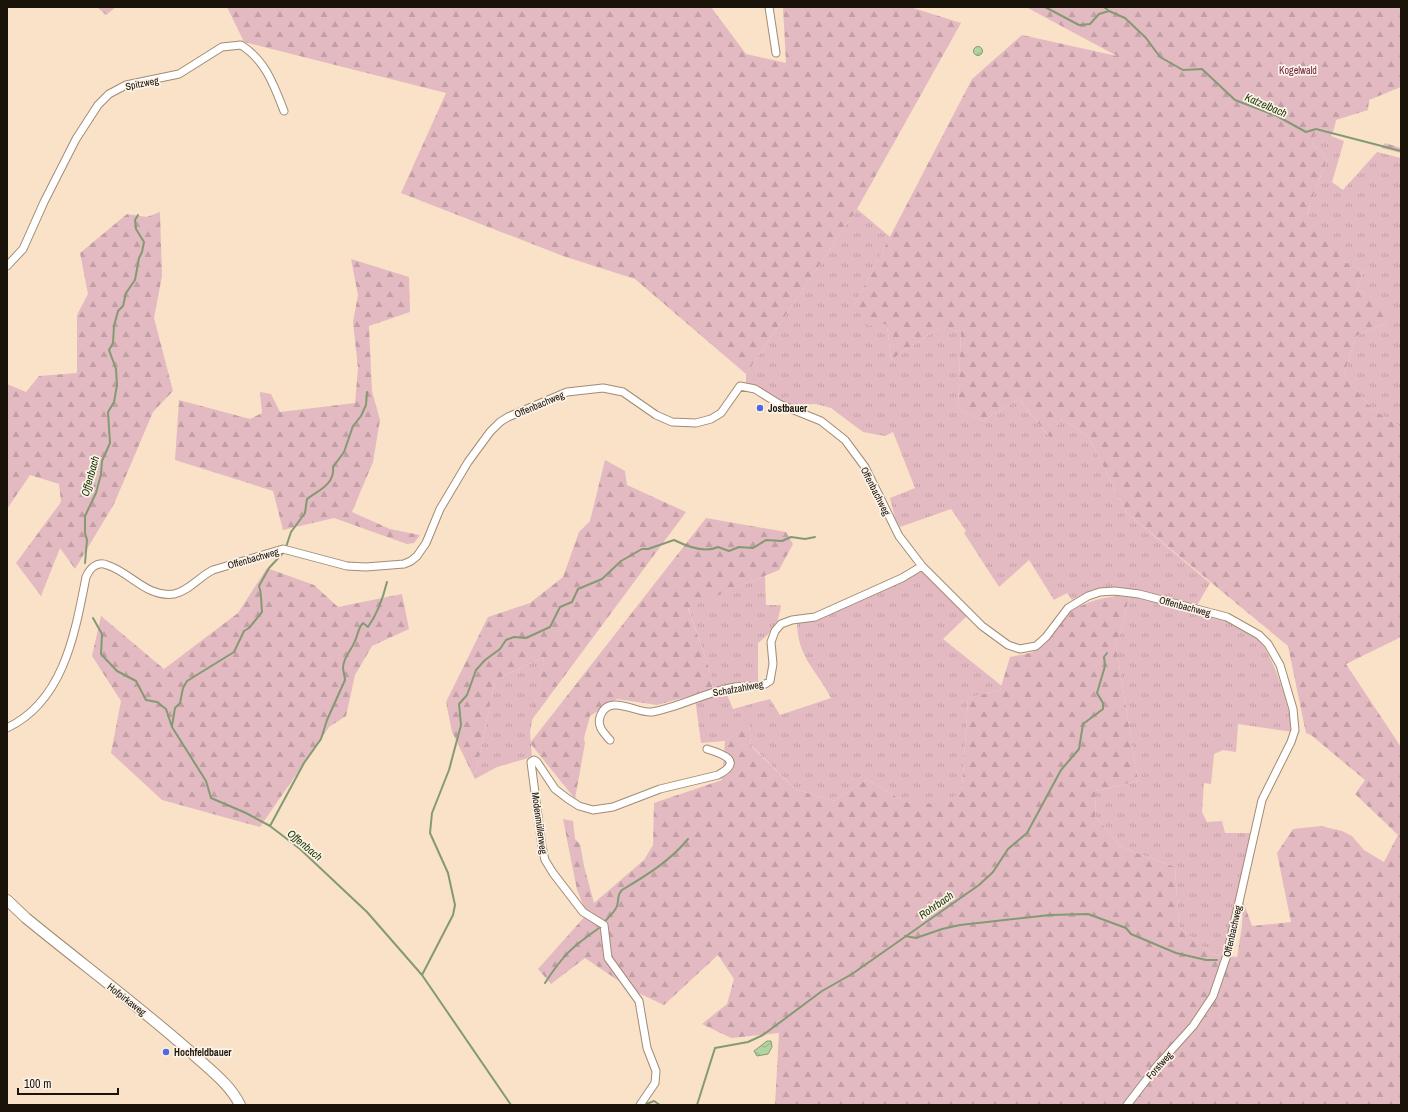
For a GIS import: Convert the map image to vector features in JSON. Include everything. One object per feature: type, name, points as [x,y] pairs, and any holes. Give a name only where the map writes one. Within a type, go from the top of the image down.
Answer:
[{"type":"street","points":[[769,7],[776,53]]},
{"type":"street","name":"Spitzweg","points":[[7,266],[23,249],[44,202],[76,139],[98,105],[116,89],[126,85],[179,74],[222,47],[241,45],[260,60],[274,85],[284,111]]},
{"type":"street","name":"Offenbachweg","points":[[7,728],[32,712],[60,673],[76,625],[86,577],[89,570],[95,566],[108,565],[155,592],[173,594],[181,591],[213,570],[283,549],[347,566],[366,567],[404,564],[417,556],[422,549],[440,510],[468,462],[500,422],[536,404],[567,392],[603,388],[616,389],[623,392],[656,415],[672,422],[704,422],[715,417],[725,409],[738,388],[742,386],[755,389],[779,404],[821,421],[845,440],[865,467],[899,536],[922,566],[982,626],[1000,640],[1015,648],[1032,647],[1042,642],[1064,611],[1088,596],[1100,592],[1115,591],[1139,594],[1226,617],[1259,635],[1268,644],[1280,665],[1291,699],[1296,723],[1295,730],[1291,742],[1262,800],[1227,955],[1213,996],[1193,1026]]},
{"type":"street","name":"Schafzahlweg","points":[[610,740],[601,730],[599,723],[601,714],[613,705],[624,705],[641,711],[653,712],[703,694],[736,687],[766,684],[770,681],[773,664],[771,642],[775,631],[781,624],[792,620],[815,617],[902,578],[922,566]]},
{"type":"street","name":"Modenmüllerweg","points":[[640,1105],[651,1091],[657,1078],[654,1064],[647,1048],[641,1008],[636,996],[608,958],[604,925],[583,912],[545,860],[531,762],[535,760],[538,762],[550,783],[568,800],[587,809],[603,810],[660,789],[718,775],[726,771],[730,765],[730,760],[727,756],[706,749]]},
{"type":"street","name":"Hofpirkaweg","points":[[7,900],[32,923],[172,1035],[233,1093],[240,1105]]},
{"type":"street","name":"Forstweg","points":[[1127,1105],[1157,1066],[1193,1026]]},
{"type":"green space","points":[[97,7],[116,7],[106,15]]},
{"type":"green space","points":[[227,7],[711,7],[746,54],[786,63],[783,7],[910,7],[961,23],[857,209],[746,374],[635,279],[563,256],[401,193],[446,93],[244,42]]},
{"type":"green space","name":"Kogelwald","points":[[1026,7],[1401,7],[1401,87],[1369,100],[1368,110],[1336,120],[1334,129],[1319,129],[1315,133],[1312,145],[1321,151],[1327,159],[1307,213],[1343,250],[1343,261],[1364,271],[1357,289],[1392,309],[1386,323],[1356,336],[1344,375],[1372,409],[1401,427],[1401,637],[1346,664],[1401,747],[1401,1105],[775,1105],[779,1033],[731,1038],[702,1024],[727,1004],[734,979],[718,955],[664,1005],[632,990],[585,958],[551,984],[538,969],[587,914],[577,890],[563,819],[573,821],[575,839],[580,844],[594,903],[644,860],[653,845],[654,803],[722,780],[725,741],[749,722],[751,746],[795,789],[834,801],[867,779],[905,802],[940,804],[962,792],[968,698],[1000,690],[1010,657],[1031,652],[1042,647],[1068,614],[1084,604],[1103,598],[1121,596],[1129,597],[1120,635],[1115,640],[1138,781],[1096,791],[1095,816],[1121,847],[1175,867],[1179,927],[1212,954],[1237,957],[1242,926],[1243,901],[1252,926],[1291,922],[1277,853],[1293,829],[1321,826],[1342,831],[1352,836],[1364,850],[1384,862],[1398,835],[1355,794],[1365,780],[1311,735],[1306,733],[1288,646],[1127,513],[1088,436],[1062,419],[1051,439],[1019,399],[982,421],[958,408],[961,332],[942,326],[891,360],[887,324],[869,326],[855,304],[972,79],[1022,35],[1117,56]]},
{"type":"green space","points":[[1319,129],[1334,129],[1331,136],[1344,141],[1332,182],[1343,190],[1377,152],[1401,158],[1401,427],[1372,409],[1344,375],[1356,336],[1386,323],[1391,309],[1357,289],[1364,271],[1343,261],[1307,213],[1327,159],[1321,151],[1312,145],[1315,133]]},
{"type":"green space","points":[[1385,143],[1401,148],[1401,153],[1381,148]]},
{"type":"green space","points":[[857,209],[890,237],[855,304],[887,324],[891,360],[942,326],[961,332],[958,408],[982,421],[1019,399],[1050,438],[1062,419],[1088,436],[1127,513],[1210,583],[1196,607],[1142,591],[1114,587],[1089,591],[1072,600],[1067,593],[1054,600],[1029,560],[999,587],[964,533],[966,531],[951,509],[900,527],[895,518],[890,498],[915,488],[893,432],[885,436],[863,432],[831,408],[816,404],[790,405],[746,385],[746,374]]},
{"type":"green space","points":[[160,212],[162,276],[154,318],[173,391],[153,412],[114,504],[75,569],[60,548],[41,596],[16,563],[61,502],[59,484],[30,475],[7,509],[7,384],[26,392],[39,376],[77,373],[77,315],[88,294],[80,253],[127,214],[147,217]]},
{"type":"green space","points":[[351,259],[409,277],[410,312],[369,326],[372,391],[380,420],[373,462],[352,512],[390,529],[420,535],[414,543],[407,544],[334,518],[283,530],[273,491],[175,460],[179,400],[250,419],[262,413],[260,392],[271,394],[280,412],[355,403],[358,368],[353,322],[358,295]]},
{"type":"green space","points":[[605,460],[625,471],[627,485],[686,512],[531,721],[544,657],[495,680],[475,779],[452,732],[446,702],[488,617],[530,603],[563,577],[579,532],[590,521]]},
{"type":"green space","points":[[706,518],[786,532],[793,544],[779,570],[688,608],[709,668],[713,690],[657,705],[617,699],[590,716],[584,738],[585,743],[575,799],[530,743]]},
{"type":"green space","points":[[267,568],[314,585],[338,607],[402,594],[409,629],[372,646],[355,675],[346,716],[329,727],[260,827],[162,800],[111,753],[121,701],[92,656],[101,616],[164,669],[238,613]]},
{"type":"green space","points":[[920,571],[923,571],[968,615],[943,639],[1002,686],[1000,690],[968,698],[962,792],[940,805],[905,802],[867,779],[834,801],[795,789],[751,745],[749,723],[725,741],[701,743],[695,698],[725,690],[733,709],[770,699],[780,715],[831,698],[804,654],[800,644],[797,621],[898,583]]},
{"type":"green space","points":[[765,576],[766,605],[781,605],[777,622],[772,631],[758,643],[758,681],[732,683],[713,690],[709,668],[688,607]]},
{"type":"green space","points":[[1131,594],[1210,615],[1239,626],[1252,633],[1259,640],[1273,664],[1288,708],[1293,732],[1238,724],[1236,752],[1223,750],[1214,754],[1211,784],[1204,783],[1202,812],[1207,822],[1222,821],[1225,833],[1252,833],[1235,903],[1226,955],[1212,954],[1179,927],[1175,867],[1121,847],[1095,816],[1096,791],[1138,781],[1115,640],[1120,635]]},
{"type":"green space","points":[[544,657],[530,732],[532,757],[497,767],[475,779],[495,680]]},
{"type":"water","points":[[978,46],[983,51],[978,56],[973,51]]},
{"type":"water","points":[[767,1041],[771,1041],[772,1047],[768,1054],[757,1056],[754,1051]]},
{"type":"waterway","name":"Katzelbach","points":[[1045,7],[1079,25],[1090,24],[1099,14],[1109,11],[1125,18],[1146,38],[1160,57],[1183,70],[1202,69],[1235,100],[1277,116],[1306,132],[1316,129],[1401,151]]},
{"type":"waterway","name":"Katzelbach","points":[[1104,7],[1109,11]]},
{"type":"waterway","name":"Offenbach","points":[[85,563],[87,540],[85,533],[85,516],[96,493],[101,474],[102,461],[110,443],[108,412],[114,402],[117,385],[116,369],[109,350],[113,343],[114,326],[118,311],[123,306],[126,293],[135,280],[144,242],[136,229],[135,220],[138,215]]},
{"type":"waterway","points":[[286,547],[291,532],[305,513],[307,499],[329,482],[333,473],[333,467],[344,452],[353,426],[361,416],[366,405],[367,392]]},
{"type":"waterway","points":[[422,975],[453,915],[455,905],[448,873],[430,833],[432,813],[449,770],[461,725],[459,704],[467,695],[476,670],[485,660],[500,649],[506,640],[514,637],[526,638],[550,627],[560,607],[572,602],[578,589],[602,579],[621,561],[642,549],[648,549],[674,540],[696,548],[713,549],[718,547],[729,551],[739,547],[753,548],[766,540],[782,541],[791,537],[805,539],[815,537]]},
{"type":"waterway","points":[[172,726],[175,708],[180,703],[183,688],[187,681],[234,652],[244,631],[249,628],[262,612],[259,586],[269,568],[283,553]]},
{"type":"waterway","points":[[270,826],[304,763],[321,739],[327,720],[345,680],[343,667],[345,660],[356,639],[361,625],[363,623],[368,627],[375,616],[382,600],[387,582]]},
{"type":"waterway","name":"Offenbach","points":[[93,618],[102,634],[101,654],[117,671],[136,681],[146,700],[157,702],[166,709],[172,727],[206,781],[211,798],[246,813],[270,826],[300,849],[367,912],[422,975],[511,1105]]},
{"type":"waterway","name":"Rohrbach","points":[[697,1105],[715,1048],[748,1042],[763,1035],[822,991],[852,974],[979,885],[993,872],[1008,849],[1027,833],[1061,770],[1079,749],[1083,724],[1103,709],[1103,703],[1097,693],[1105,666],[1104,657],[1107,653]]},
{"type":"waterway","points":[[604,922],[616,908],[619,895],[622,890],[666,861],[688,839]]},
{"type":"waterway","points":[[905,936],[916,938],[942,929],[960,925],[1050,915],[1088,914],[1126,928],[1131,934],[1176,953],[1206,960],[1217,960]]},
{"type":"waterway","points":[[545,983],[557,965],[569,952],[599,928]]},
{"type":"waterway","name":"Rohrbach","points":[[644,1105],[654,1101],[660,1105]]},
{"type":"place","name":"Jostbauer","points":[[760,408]]},
{"type":"place","name":"Hochfeldbauer","points":[[166,1052]]}]
